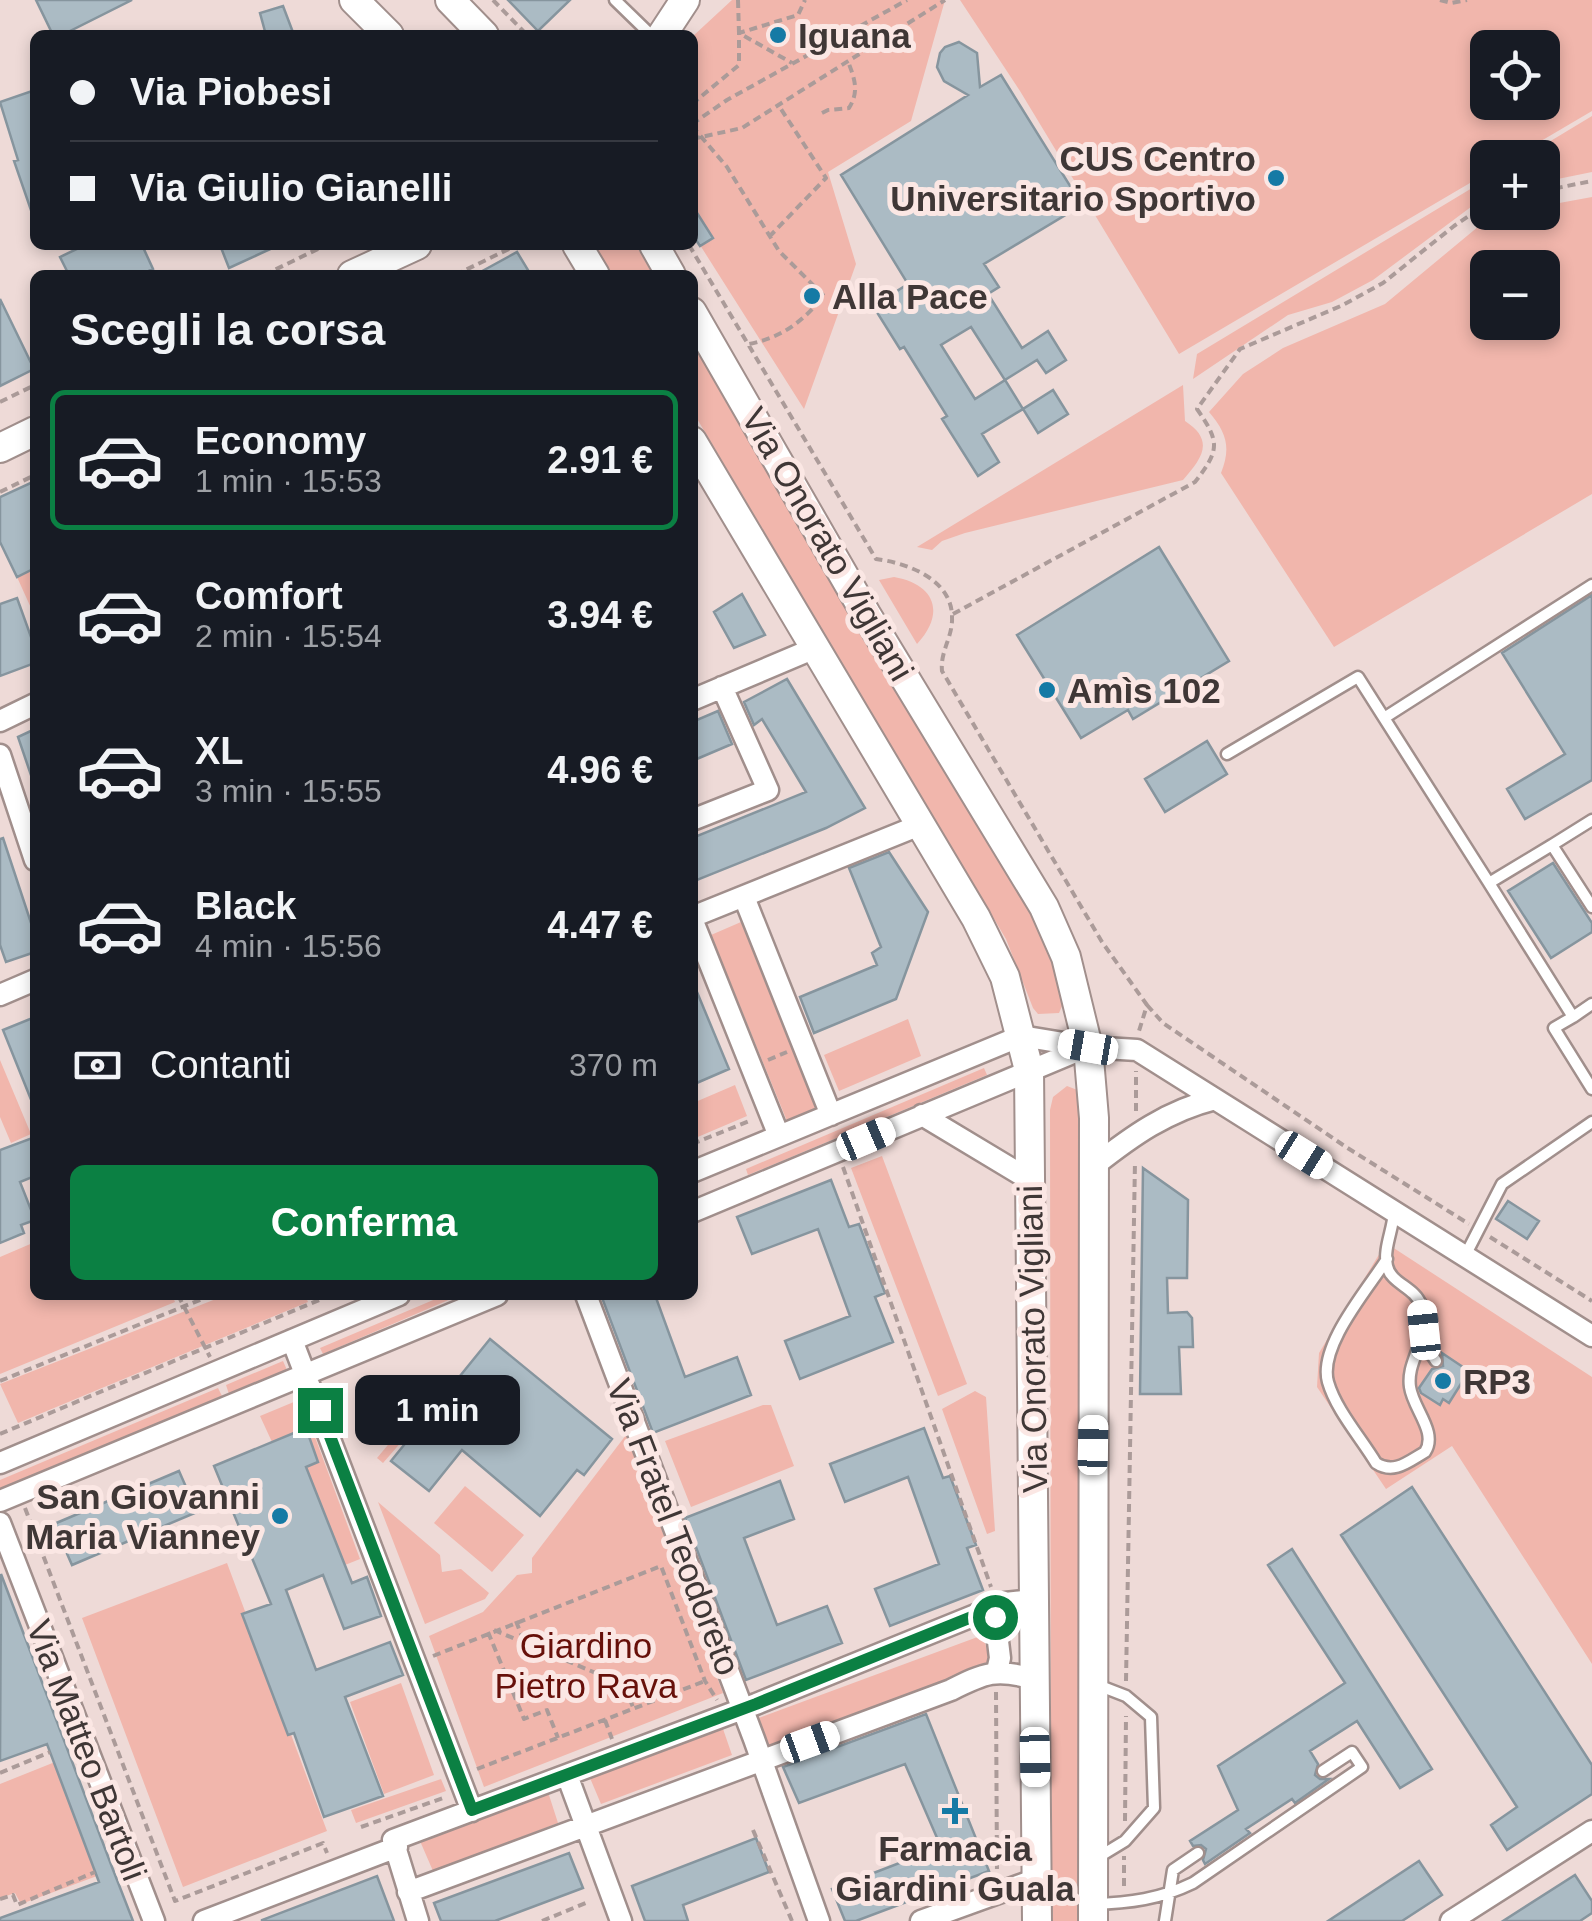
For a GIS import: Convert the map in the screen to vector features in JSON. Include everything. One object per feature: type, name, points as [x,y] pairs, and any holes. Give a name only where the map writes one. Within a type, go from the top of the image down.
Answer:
[{"type":"main road","points":[[354,0],[385,30]]},
{"type":"main road","points":[[450,0],[479,30]]},
{"type":"main road","points":[[665,30],[686,0]]},
{"type":"main road","points":[[363,270],[406,250]]},
{"type":"main road","points":[[373,270],[417,250]]},
{"type":"main road","name":"Via Onorato Vigliani","points":[[698,322],[866,614],[1037,894],[1066,957],[1088,1047],[1094,1166],[1092,1912]]},
{"type":"main road","points":[[0,445],[30,430]]},
{"type":"main road","name":"Via Onorato Vigliani","points":[[698,451],[976,918],[1005,977],[1029,1070],[1037,1921]]},
{"type":"street","points":[[698,697],[815,648]]},
{"type":"street","points":[[698,818],[768,790],[722,687]]},
{"type":"street","points":[[0,721],[30,706]]},
{"type":"street","points":[[0,755],[30,845]]},
{"type":"street","points":[[698,916],[920,824]]},
{"type":"street","points":[[744,897],[831,1115]]},
{"type":"street","points":[[698,933],[779,1136]]},
{"type":"street","points":[[0,996],[30,982]]},
{"type":"street","points":[[698,1170],[1021,1036],[1137,1050],[1592,1336]]},
{"type":"street","points":[[698,1209],[1088,1047]]},
{"type":"street","name":"Via Onorato Vigliani","points":[[1094,1166],[1135,1132],[1214,1099]]},
{"type":"street","points":[[922,1115],[1030,1180]]},
{"type":"street","points":[[0,1464],[387,1300]]},
{"type":"street","points":[[10,1498],[485,1300]]},
{"type":"street","name":"Via Fratel Teodoreto","points":[[588,1300],[733,1713],[762,1760],[818,1921]]},
{"type":"street","points":[[292,1340],[472,1810]]},
{"type":"street","name":"Via Matteo Bartoli","points":[[0,1523],[154,1921]]},
{"type":"street","points":[[204,1921],[472,1810],[733,1713],[989,1610],[1034,1600]]},
{"type":"street","points":[[408,1892],[991,1672],[1000,1658],[989,1610]]},
{"type":"street","points":[[991,1672],[1034,1680]]},
{"type":"street","points":[[567,1775],[621,1921]]},
{"type":"street","points":[[1451,1921],[1592,1831]]},
{"type":"street","points":[[395,1844],[418,1921]]},
{"type":"street","points":[[920,1921],[1037,1879]]},
{"type":"lane","points":[[615,0],[646,30]]},
{"type":"lane","points":[[1384,718],[1592,586]]},
{"type":"lane","points":[[1227,754],[1358,677],[1573,1017]]},
{"type":"lane","points":[[1489,883],[1592,820]]},
{"type":"lane","points":[[1552,845],[1592,907]]},
{"type":"lane","points":[[1592,1004],[1554,1028],[1592,1089]]},
{"type":"lane","points":[[1465,1256],[1502,1184],[1592,1122]]},
{"type":"lane","points":[[1387,1258],[1338,1335],[1328,1354],[1326,1369],[1334,1396],[1376,1462],[1384,1468],[1396,1468],[1429,1447],[1428,1432],[1409,1386],[1424,1330],[1422,1308],[1416,1294],[1387,1268],[1394,1211]]},
{"type":"lane","points":[[1422,1308],[1431,1318],[1430,1352],[1436,1361]]},
{"type":"lane","points":[[1092,1683],[1126,1696],[1151,1717],[1154,1808],[1124,1841],[1092,1861]]},
{"type":"lane","points":[[1092,1912],[1168,1895],[1193,1883],[1362,1767],[1352,1752],[1324,1772]]},
{"type":"lane","points":[[1164,1921],[1173,1870],[1198,1853]]},
{"type":"path","points":[[493,0],[523,30]]},
{"type":"path","points":[[698,99],[739,65],[738,0]]},
{"type":"path","points":[[739,33],[798,16],[805,0]]},
{"type":"path","points":[[698,121],[792,63],[907,0]]},
{"type":"path","points":[[698,138],[742,128],[945,0]]},
{"type":"path","points":[[1440,0],[1466,0]]},
{"type":"path","points":[[739,33],[792,63]]},
{"type":"path","points":[[822,114],[849,108],[853,102],[856,89],[848,62]]},
{"type":"path","points":[[769,237],[826,178],[778,106]]},
{"type":"path","points":[[698,132],[727,167],[769,237],[824,296],[792,330],[750,344]]},
{"type":"path","points":[[1560,187],[1592,181]]},
{"type":"path","points":[[953,614],[1195,482],[1214,458],[1215,434],[1197,409],[1240,349],[1343,305],[1383,283],[1470,216]]},
{"type":"path","points":[[274,270],[316,250]]},
{"type":"path","points":[[465,270],[507,250]]},
{"type":"path","points":[[692,250],[876,558],[918,570],[936,582],[947,598],[953,614],[950,635],[940,656],[942,671],[1102,942],[1147,1005],[1163,1023],[1346,1148],[1592,1301]]},
{"type":"path","points":[[0,402],[30,387]]},
{"type":"path","points":[[0,492],[30,477]]},
{"type":"path","points":[[1124,1903],[1137,1050],[1147,1005]]},
{"type":"path","points":[[752,1067],[803,1045]]},
{"type":"path","points":[[698,1142],[752,1120]]},
{"type":"path","points":[[838,1151],[991,1586],[989,1610]]},
{"type":"path","points":[[0,1381],[200,1300]]},
{"type":"path","points":[[0,1434],[319,1300]]},
{"type":"path","points":[[10,1498],[175,1901],[323,1843]]},
{"type":"path","points":[[418,1668],[436,1654],[661,1566],[705,1682],[733,1713]]},
{"type":"path","points":[[516,1621],[524,1642]]},
{"type":"path","points":[[491,1631],[624,1684],[637,1679]]},
{"type":"path","points":[[491,1631],[524,1719],[547,1710],[558,1738]]},
{"type":"path","points":[[991,1672],[990,1686],[998,1694],[997,1893]]},
{"type":"path","points":[[361,1828],[558,1738],[705,1682]]},
{"type":"path","points":[[624,1684],[634,1709]]},
{"type":"path","points":[[0,1773],[50,1752]]},
{"type":"path","points":[[753,1830],[792,1921]]},
{"type":"path","points":[[0,1899],[12,1895],[18,1905],[95,1872]]},
{"type":"path","points":[[542,1921],[588,1902]]},
{"type":"path","points":[[567,1911],[571,1921]]},
{"type":"green space","points":[[732,0],[945,0],[911,121],[828,172],[856,264],[804,409],[698,242],[698,31]]},
{"type":"green space","name":"CUS Centro Universitario Sportivo","points":[[960,0],[1592,0],[1592,111],[1543,140],[1470,140],[1470,183],[1179,354],[1020,91]]},
{"type":"green space","points":[[1592,116],[1592,172],[1560,179],[1560,140],[1552,140]]},
{"type":"green space","points":[[1470,189],[1470,208],[1373,280],[1332,302],[1288,315],[1193,379],[1197,354]]},
{"type":"green space","points":[[1592,197],[1592,494],[1334,647],[1221,473],[1226,441],[1209,412],[1243,374],[1283,348],[1385,304],[1474,230],[1560,230],[1560,203]]},
{"type":"green space","points":[[596,250],[639,250],[650,270],[608,270]]},
{"type":"green space","points":[[698,351],[1026,903],[1066,997],[1059,1013],[1038,1014],[1033,1008],[1006,939],[698,420]]},
{"type":"green space","points":[[1183,385],[1185,421],[1195,428],[1203,443],[1200,457],[1183,480],[965,533],[942,541],[932,550],[917,547]]},
{"type":"green space","points":[[30,570],[30,606],[17,577]]},
{"type":"green space","points":[[894,577],[919,586],[932,601],[931,621],[917,644],[879,580]]},
{"type":"green space","points":[[741,922],[817,1108],[787,1121],[711,935]]},
{"type":"green space","points":[[908,1019],[921,1056],[839,1091],[824,1055]]},
{"type":"green space","points":[[0,1060],[30,1134],[11,1143],[0,1117]]},
{"type":"green space","points":[[984,1068],[987,1075],[748,1175],[746,1169]]},
{"type":"green space","points":[[735,1085],[747,1116],[698,1137],[698,1101]]},
{"type":"green space","points":[[1067,1086],[1080,1091],[1085,1098],[1087,1921],[1053,1921],[1051,1902],[1050,1110],[1053,1097]]},
{"type":"green space","points":[[882,1156],[967,1384],[938,1396],[851,1168]]},
{"type":"green space","points":[[1386,1243],[1592,1377],[1592,1664],[1452,1446],[1386,1489],[1317,1387],[1319,1353]]},
{"type":"green space","points":[[30,1244],[30,1300],[175,1302],[0,1374],[0,1257]]},
{"type":"green space","points":[[213,1300],[308,1302],[18,1423],[0,1384]]},
{"type":"green space","points":[[433,1300],[448,1300],[323,1354],[320,1348]]},
{"type":"green space","points":[[283,1361],[287,1370],[229,1394],[226,1385]]},
{"type":"green space","points":[[443,1379],[451,1385],[383,1463],[377,1458]]},
{"type":"green space","points":[[218,1388],[222,1396],[0,1489],[0,1480]]},
{"type":"green space","points":[[975,1391],[986,1397],[995,1531],[987,1534],[942,1409]]},
{"type":"green space","points":[[301,1399],[360,1559],[345,1565],[306,1467],[318,1461],[306,1429],[272,1442],[260,1416]]},
{"type":"green space","points":[[771,1405],[794,1466],[691,1507],[665,1441]]},
{"type":"green space","name":"Giardino Pietro Rava","points":[[626,1435],[723,1693],[484,1787],[429,1636],[483,1612],[517,1575],[532,1573],[532,1558]]},
{"type":"green space","points":[[465,1486],[524,1535],[492,1572],[434,1523]]},
{"type":"green space","points":[[378,1502],[440,1555],[442,1572],[461,1569],[489,1593],[485,1599],[425,1624]]},
{"type":"green space","points":[[227,1563],[327,1831],[183,1887],[82,1618]]},
{"type":"green space","points":[[983,1635],[990,1662],[767,1750],[756,1719]]},
{"type":"green space","points":[[401,1683],[434,1775],[384,1794],[350,1702]]},
{"type":"green space","points":[[722,1726],[732,1755],[601,1804],[590,1778]]},
{"type":"green space","points":[[55,1762],[97,1876],[21,1904],[15,1893],[0,1898],[0,1784]]},
{"type":"green space","points":[[441,1779],[446,1791],[356,1823],[351,1810]]},
{"type":"green space","points":[[548,1792],[558,1823],[433,1871],[420,1841]]},
{"type":"building","points":[[36,0],[132,0],[72,30],[51,30]]},
{"type":"building","points":[[508,0],[570,0],[539,30]]},
{"type":"building","points":[[283,6],[292,30],[265,30],[260,13]]},
{"type":"building","points":[[959,42],[977,53],[980,87],[1001,75],[1082,205],[984,264],[999,287],[988,294],[1022,348],[1048,331],[1066,360],[1046,373],[1037,360],[1005,380],[1023,409],[982,434],[999,462],[978,476],[942,419],[947,416],[873,306],[908,284],[841,175],[968,95],[944,81],[937,67],[945,47]],"holes":[[[971,327],[1005,380],[975,399],[941,345]]]},
{"type":"building","points":[[30,92],[30,207],[14,161],[18,160],[0,102]]},
{"type":"building","points":[[698,214],[713,238],[700,246],[698,243]]},
{"type":"building","points":[[75,250],[144,250],[153,269],[66,270],[60,257]]},
{"type":"building","points":[[222,250],[268,250],[229,268]]},
{"type":"building","points":[[517,252],[528,270],[484,270]]},
{"type":"building","points":[[0,299],[30,361],[30,371],[0,386]]},
{"type":"building","points":[[1053,390],[1068,414],[1038,433],[1023,409]]},
{"type":"building","points":[[30,483],[30,570],[17,577],[0,542],[0,497]]},
{"type":"building","points":[[1159,547],[1229,661],[1133,719],[1128,710],[1081,738],[1017,635]]},
{"type":"building","points":[[742,594],[765,635],[734,648],[714,612]]},
{"type":"building","points":[[1592,595],[1592,780],[1525,819],[1507,789],[1565,754],[1502,653]]},
{"type":"building","points":[[17,598],[30,634],[30,665],[0,676],[0,604]]},
{"type":"building","points":[[787,679],[865,808],[826,828],[698,880],[698,836],[806,792],[762,719],[754,725],[744,702]]},
{"type":"building","points":[[718,711],[732,744],[698,758],[698,719]]},
{"type":"building","points":[[30,731],[30,772],[18,737]]},
{"type":"building","points":[[1207,741],[1227,774],[1165,812],[1145,779]]},
{"type":"building","points":[[3,838],[30,920],[30,954],[6,962],[0,945]]},
{"type":"building","points":[[889,852],[928,912],[896,999],[814,1033],[800,997],[877,965],[872,953],[881,947],[849,868]]},
{"type":"building","points":[[1553,863],[1592,923],[1592,932],[1551,958],[1508,891]]},
{"type":"building","points":[[698,994],[729,1069],[698,1082]]},
{"type":"building","points":[[30,1019],[30,1097],[3,1030]]},
{"type":"building","points":[[30,1139],[30,1178],[20,1182],[30,1207],[30,1222],[21,1225],[24,1233],[0,1243],[0,1150]]},
{"type":"building","points":[[1143,1168],[1188,1200],[1187,1278],[1167,1278],[1168,1313],[1187,1312],[1192,1318],[1193,1347],[1179,1347],[1181,1394],[1140,1394]]},
{"type":"building","points":[[831,1180],[849,1227],[859,1224],[885,1293],[875,1297],[893,1342],[800,1379],[785,1341],[850,1316],[818,1229],[752,1254],[737,1217]]},
{"type":"building","points":[[1508,1201],[1539,1221],[1527,1239],[1496,1219]]},
{"type":"building","points":[[603,1300],[657,1300],[685,1377],[737,1357],[751,1395],[653,1433]]},
{"type":"building","points":[[490,1339],[612,1439],[584,1475],[577,1470],[540,1516],[462,1450],[429,1491],[391,1461]]},
{"type":"building","name":"RP3","points":[[1442,1353],[1469,1371],[1449,1403],[1443,1399],[1440,1405],[1419,1388],[1432,1369],[1443,1366]]},
{"type":"building","points":[[306,1428],[318,1462],[306,1467],[352,1583],[367,1577],[381,1616],[344,1629],[323,1575],[286,1590],[316,1670],[390,1642],[403,1675],[345,1697],[383,1796],[324,1817],[294,1733],[288,1735],[242,1614],[271,1604],[214,1466]]},
{"type":"building","points":[[924,1428],[943,1478],[950,1476],[976,1545],[967,1548],[983,1590],[890,1626],[875,1589],[939,1564],[908,1477],[845,1502],[830,1464]]},
{"type":"building","points":[[179,1471],[197,1512],[72,1565],[54,1524]]},
{"type":"building","points":[[780,1481],[794,1519],[744,1538],[777,1625],[827,1606],[842,1643],[746,1680],[685,1518]]},
{"type":"building","points":[[1412,1487],[1592,1765],[1592,1794],[1507,1850],[1491,1825],[1517,1807],[1341,1535]]},
{"type":"building","points":[[1292,1549],[1432,1769],[1400,1788],[1357,1721],[1310,1751],[1318,1764],[1315,1775],[1329,1779],[1295,1803],[1292,1799],[1246,1829],[1250,1833],[1205,1864],[1206,1849],[1193,1846],[1190,1841],[1238,1810],[1218,1766],[1345,1683],[1268,1565]]},
{"type":"building","points":[[1,1574],[133,1921],[0,1921],[99,1882],[47,1744],[0,1761]]},
{"type":"building","points":[[926,1714],[989,1871],[856,1921],[845,1921],[832,1889],[941,1847],[905,1764],[799,1803],[783,1767]]},
{"type":"building","points":[[756,1838],[769,1872],[683,1905],[688,1921],[645,1921],[632,1886]]},
{"type":"building","points":[[569,1853],[583,1888],[495,1921],[441,1921],[434,1903]]},
{"type":"building","points":[[1419,1861],[1442,1895],[1402,1921],[1328,1921]]},
{"type":"building","points":[[1575,1875],[1592,1901],[1592,1913],[1580,1921],[1503,1921]]},
{"type":"building","points":[[377,1876],[394,1921],[262,1921],[262,1920]]},
{"type":"place","name":"Iguana","points":[[778,35]]},
{"type":"place","name":"CUS Centro Universitario Sportivo","points":[[1276,178]]},
{"type":"place","name":"Alla Pace","points":[[812,296]]},
{"type":"place","name":"Amìs 102","points":[[1047,690]]},
{"type":"place","name":"RP3","points":[[1443,1381]]},
{"type":"place","name":"San Giovanni Maria Vianney","points":[[280,1516]]},
{"type":"place","name":"Farmacia Giardini Guala","points":[[955,1811]]},
{"type":"route","points":[[320,1410],[472,1810],[756,1704],[994,1608],[995,1617]]}]
